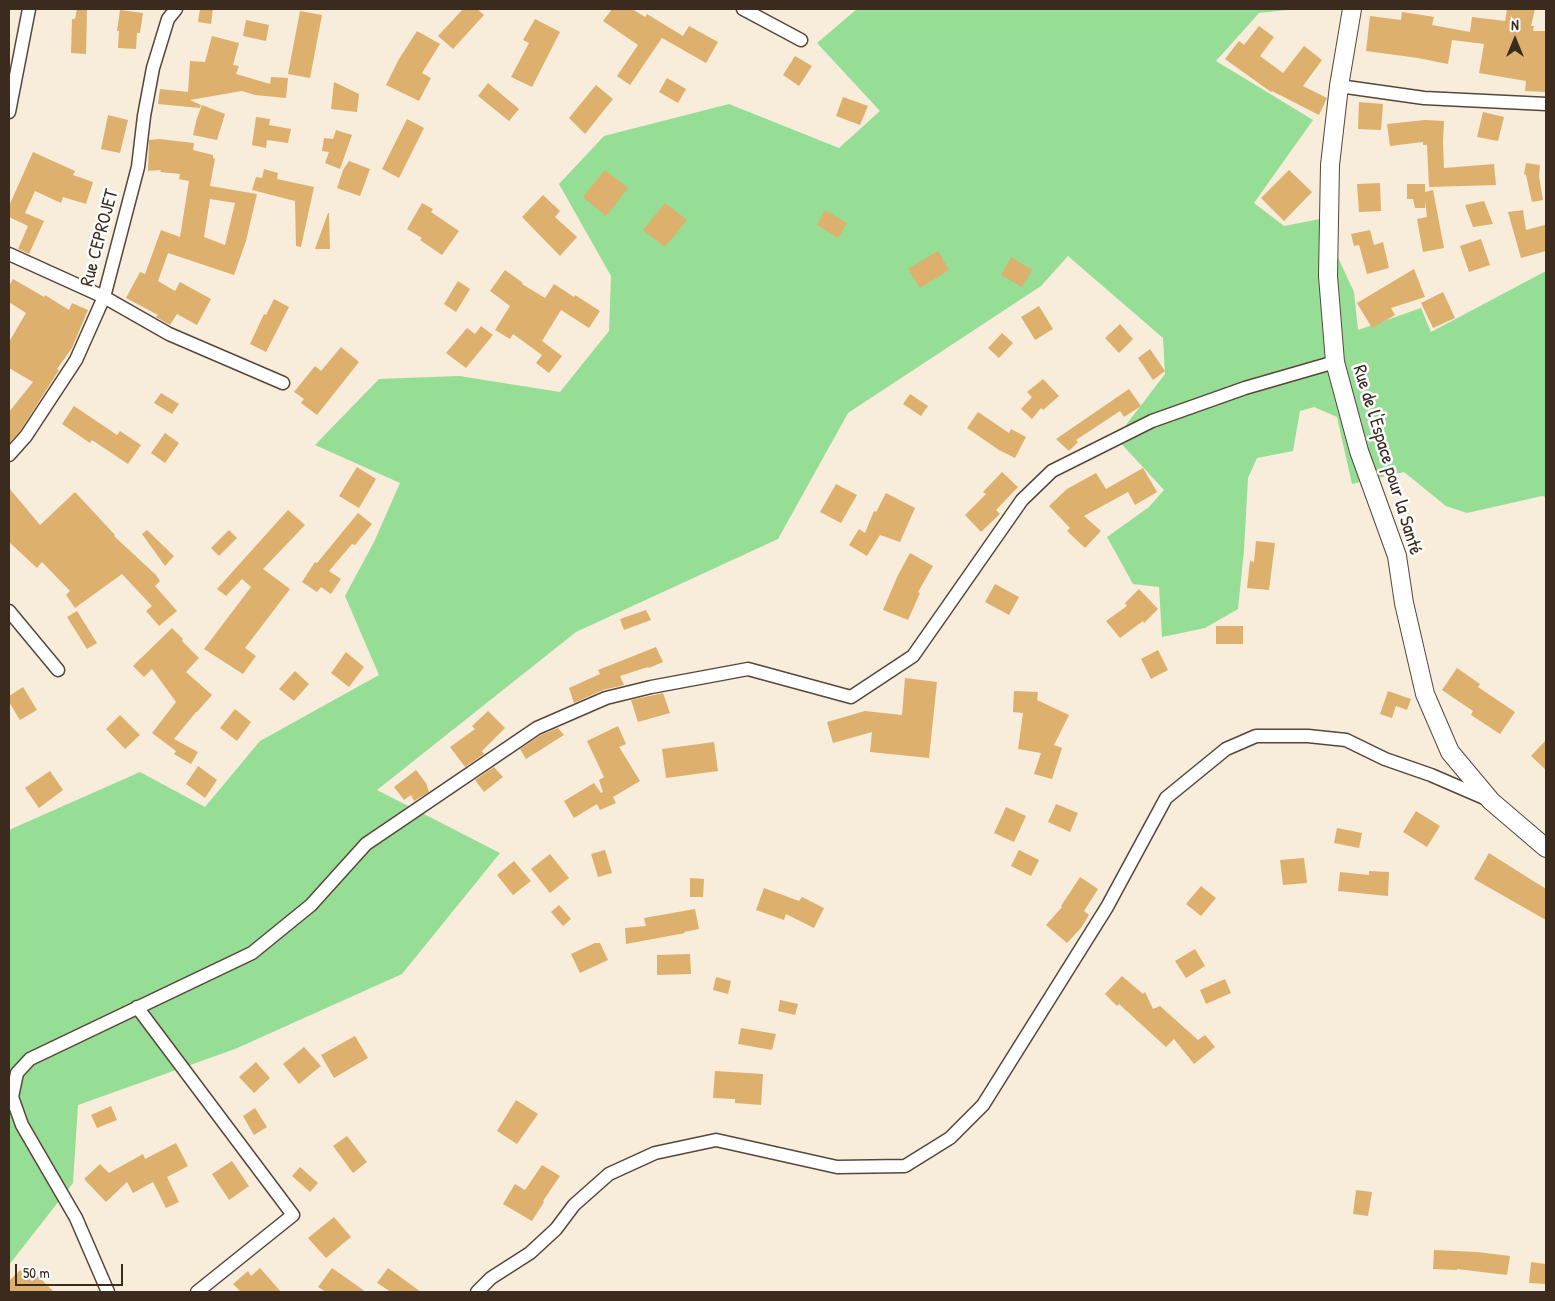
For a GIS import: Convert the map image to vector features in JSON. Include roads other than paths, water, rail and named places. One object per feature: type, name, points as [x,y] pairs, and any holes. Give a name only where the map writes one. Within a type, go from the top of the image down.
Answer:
[{"type":"street","points":[[9,112],[29,9]]},
{"type":"street","name":"Rue CEPROJET","points":[[9,455],[26,436],[76,360],[104,297],[138,167],[144,116],[153,68],[168,19],[176,9]]},
{"type":"street","points":[[743,9],[801,40]]},
{"type":"street","name":"Rue de l'Espace pour la Santé","points":[[1352,9],[1339,86],[1330,165],[1328,276],[1335,362],[1359,451],[1397,556],[1404,603],[1425,694],[1450,752],[1491,801],[1546,848]]},
{"type":"street","points":[[1339,86],[1424,98],[1546,104]]},
{"type":"street","points":[[9,254],[104,297],[169,334],[284,383]]},
{"type":"street","points":[[108,1292],[95,1266],[76,1218],[22,1125],[12,1098],[17,1072],[30,1059],[252,953],[311,905],[366,844],[538,728],[589,705],[606,698],[652,687],[748,669],[851,697],[913,656],[1022,500],[1052,471],[1152,421],[1245,388],[1335,362]]},
{"type":"street","points":[[9,611],[58,670]]},
{"type":"street","points":[[477,1292],[491,1278],[530,1253],[556,1228],[574,1205],[609,1174],[655,1153],[716,1140],[837,1167],[904,1166],[950,1138],[983,1104],[1107,907],[1166,798],[1226,749],[1256,736],[1308,736],[1346,740],[1385,759],[1430,775],[1491,801]]},
{"type":"street","points":[[137,1007],[293,1215],[197,1292]]}]
